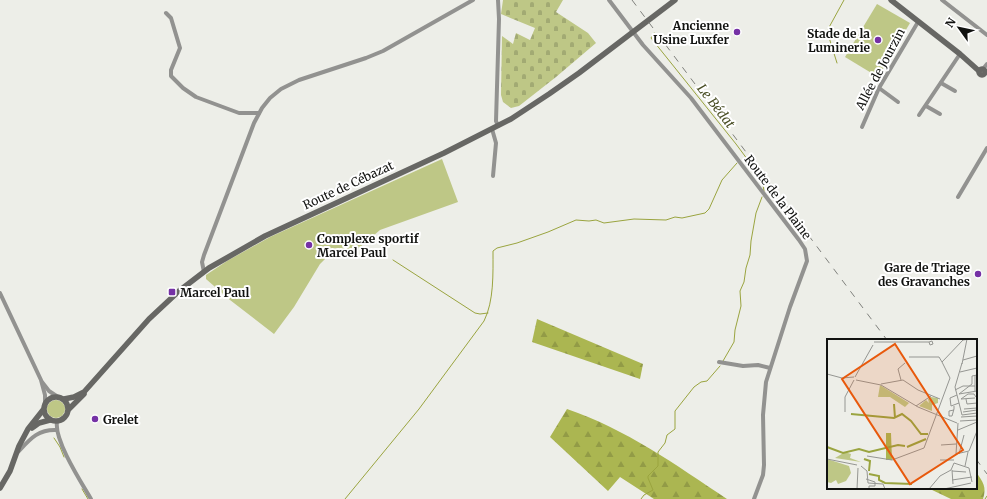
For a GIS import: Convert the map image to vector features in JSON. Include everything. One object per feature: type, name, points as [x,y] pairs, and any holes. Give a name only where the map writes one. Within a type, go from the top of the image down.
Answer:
[{"type":"main road","name":"Route de Cébazat","points":[[64,399],[74,397],[84,392],[149,319],[204,272],[234,252],[495,128],[549,94],[675,0]]},
{"type":"main road","points":[[891,0],[983,72]]},
{"type":"main road","points":[[896,0],[962,52],[983,72],[987,79]]},
{"type":"main road","name":"Route de Cébazat","points":[[69,409],[86,393],[92,383]]},
{"type":"main road","points":[[58,397],[64,399],[69,409],[65,418],[56,422],[46,417],[44,410],[45,404],[50,398],[58,397]]},
{"type":"main road","points":[[0,488],[10,471],[23,437],[44,410]]},
{"type":"main road","points":[[23,437],[35,425],[43,421],[50,420]]},
{"type":"street","points":[[204,272],[202,262],[204,255],[235,171],[259,113],[270,98],[287,85],[299,80],[383,51],[473,0]]},
{"type":"street","points":[[493,176],[496,143],[495,128],[499,19],[498,0]]},
{"type":"street","name":"Route de la Plaine","points":[[609,0],[633,32],[691,98],[805,249],[807,255],[805,267],[770,368],[764,396],[763,470],[754,499]]},
{"type":"street","points":[[942,0],[987,35]]},
{"type":"street","points":[[166,13],[171,18],[180,48],[171,70],[171,76],[175,81],[196,97],[239,113],[259,113]]},
{"type":"street","name":"Allée de Jourzin","points":[[862,127],[879,88],[918,22]]},
{"type":"street","points":[[919,115],[960,54]]},
{"type":"street","points":[[983,72],[987,64]]},
{"type":"street","points":[[941,83],[954,91]]},
{"type":"street","points":[[879,88],[898,102]]},
{"type":"street","points":[[926,106],[940,114]]},
{"type":"street","points":[[958,197],[987,148]]},
{"type":"street","points":[[0,293],[41,380],[45,395],[45,404]]},
{"type":"street","points":[[719,362],[743,366],[758,365],[770,368]]},
{"type":"street","points":[[41,380],[49,391],[58,397]]},
{"type":"street","points":[[56,422],[57,430],[68,457],[81,485],[91,499]]},
{"type":"street","points":[[15,455],[36,434],[44,430],[57,430]]},
{"type":"green space","points":[[503,0],[563,0],[556,12],[588,33],[596,43],[519,106],[511,108],[503,102],[501,95],[502,36],[513,44],[516,33],[530,40],[535,28],[501,14]]},
{"type":"green space","name":"Stade de la Luminerie","points":[[877,4],[910,23],[878,77],[845,57]]},
{"type":"green space","name":"Complexe sportif Marcel Paul","points":[[442,159],[458,202],[380,230],[352,254],[334,259],[326,258],[320,264],[294,307],[274,334],[230,300],[206,279],[206,275],[227,261],[270,237]]},
{"type":"green space","points":[[537,319],[643,364],[640,379],[532,342]]},
{"type":"green space","points":[[52,400],[60,400],[65,405],[63,416],[60,418],[52,418],[47,413],[47,405]]},
{"type":"green space","points":[[567,409],[589,417],[630,437],[670,461],[727,499],[654,499],[620,477],[608,491],[550,437]]},
{"type":"green space","points":[[977,473],[984,485],[985,491],[983,499],[951,499],[930,489],[977,489]]},
{"type":"waterway","points":[[837,63],[827,31],[844,0]]},
{"type":"waterway","name":"Le Bédat","points":[[654,33],[651,38],[736,144],[762,179],[764,191]]},
{"type":"waterway","points":[[345,499],[419,409],[484,321],[490,305],[493,278],[493,251],[497,248],[517,243],[548,232],[576,220],[596,220],[604,223],[634,219],[666,220],[675,217],[682,218],[705,213],[709,209],[722,180],[737,163]]},
{"type":"waterway","name":"Le Bédat","points":[[723,361],[734,342],[735,330],[741,306],[740,291],[744,282],[750,255],[756,213],[762,197]]},
{"type":"waterway","points":[[393,260],[475,313],[488,313]]},
{"type":"waterway","name":"Le Bédat","points":[[641,499],[644,495],[653,490],[648,476],[658,466],[658,452],[665,443],[667,435],[675,429],[675,411],[694,387],[701,382],[707,381],[720,366]]},
{"type":"waterway","points":[[54,438],[64,457]]},
{"type":"waterway","points":[[82,489],[88,499]]},
{"type":"railway","points":[[632,0],[886,339]]},
{"type":"railway","points":[[977,460],[987,474]]},
{"type":"place","name":"Ancienne Usine Luxfer","points":[[737,32]]},
{"type":"place","name":"Stade de la Luminerie","points":[[878,40]]},
{"type":"place","name":"Complexe sportif Marcel Paul","points":[[309,245]]},
{"type":"place","name":"Gare de Triage des Gravanches","points":[[978,274]]},
{"type":"place","name":"Marcel Paul","points":[[172,292]]},
{"type":"place","name":"Grelet","points":[[95,419]]}]
